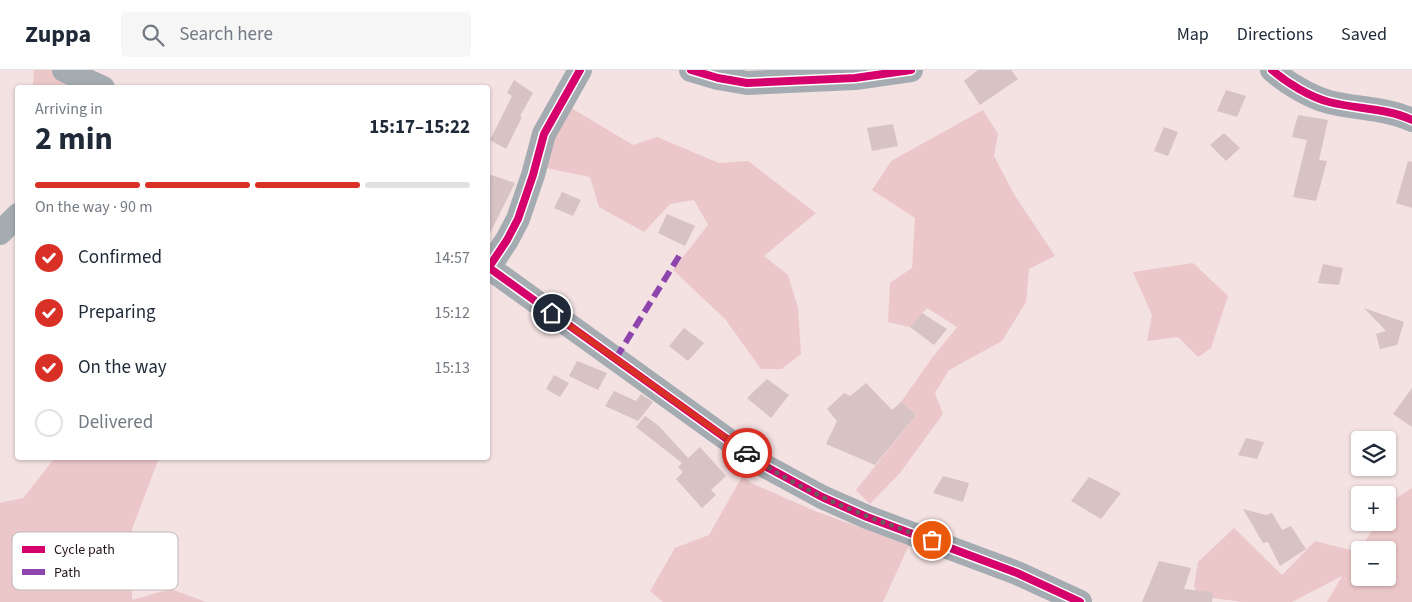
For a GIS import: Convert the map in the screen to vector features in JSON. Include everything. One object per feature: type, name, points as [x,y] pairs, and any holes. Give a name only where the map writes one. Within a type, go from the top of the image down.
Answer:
[{"type":"street","points":[[64,70],[96,85]]},
{"type":"street","points":[[490,264],[507,240],[518,218],[533,175],[544,134],[580,70]]},
{"type":"street","points":[[691,70],[718,78],[747,83],[855,78],[911,70]]},
{"type":"street","points":[[1272,70],[1308,93],[1328,102],[1401,116],[1412,120]]},
{"type":"street","points":[[0,233],[15,218]]},
{"type":"street","points":[[490,268],[763,465],[822,497],[858,513],[1017,573],[1080,602]]},
{"type":"shaded area","points":[[34,70],[53,70],[87,85],[33,85]]},
{"type":"shaded area","points":[[553,97],[633,145],[657,137],[719,163],[748,161],[816,213],[764,256],[788,275],[798,308],[801,354],[782,369],[761,369],[725,319],[673,270],[708,225],[694,200],[670,204],[644,232],[599,207],[590,177],[541,167]]},
{"type":"shaded area","points":[[983,110],[998,134],[994,156],[1015,196],[1055,256],[1029,269],[1026,302],[1002,341],[949,370],[935,393],[943,414],[900,473],[870,504],[856,490],[916,415],[901,402],[957,327],[927,308],[910,327],[888,322],[890,283],[912,268],[915,218],[872,190],[891,161]]},
{"type":"shaded area","points":[[1193,263],[1228,296],[1211,348],[1198,357],[1178,337],[1147,341],[1152,315],[1133,272]]},
{"type":"shaded area","points":[[53,460],[158,460],[132,532],[12,532],[12,590],[132,590],[132,600],[174,590],[206,602],[0,602],[0,503],[23,498]]},
{"type":"shaded area","points":[[743,475],[751,483],[815,511],[909,545],[883,602],[663,602],[650,591],[675,548],[709,535]]},
{"type":"shaded area","points":[[1412,488],[1412,602],[1327,602],[1342,576],[1292,602],[1242,602],[1199,596],[1194,586],[1198,562],[1234,528],[1282,575],[1315,541],[1351,550],[1351,586],[1396,586],[1396,541],[1365,541],[1372,531],[1396,531],[1396,498]]},
{"type":"building","points":[[978,70],[1011,70],[1018,79],[980,105],[964,81]]},
{"type":"building","points":[[514,80],[533,93],[520,116],[522,117],[506,149],[490,140],[512,96],[507,93]]},
{"type":"building","points":[[1226,90],[1246,96],[1237,117],[1217,111]]},
{"type":"building","points":[[1298,115],[1328,120],[1319,160],[1327,161],[1316,201],[1293,197],[1307,140],[1292,137]]},
{"type":"building","points":[[893,124],[898,146],[872,151],[867,128]]},
{"type":"building","points":[[1164,127],[1178,132],[1168,156],[1154,151]]},
{"type":"building","points":[[1224,133],[1240,148],[1226,161],[1210,145]]},
{"type":"building","points":[[1408,161],[1412,162],[1412,208],[1396,203]]},
{"type":"building","points":[[490,175],[515,183],[490,233]]},
{"type":"building","points":[[562,192],[581,200],[573,216],[554,208]]},
{"type":"building","points":[[667,214],[695,226],[685,246],[658,233]]},
{"type":"building","points":[[1323,264],[1343,268],[1339,285],[1318,283]]},
{"type":"building","points":[[1364,308],[1404,322],[1397,345],[1380,349],[1376,334],[1386,331]]},
{"type":"building","points":[[922,313],[947,329],[934,345],[910,327]]},
{"type":"building","points":[[684,328],[704,343],[688,361],[669,346]]},
{"type":"building","points":[[577,361],[607,373],[598,390],[569,376]]},
{"type":"building","points":[[554,375],[569,383],[560,397],[546,389]]},
{"type":"building","points":[[767,379],[789,395],[771,418],[747,398]]},
{"type":"building","points":[[866,383],[892,410],[901,402],[916,415],[875,465],[826,444],[837,421],[827,409],[844,393],[850,396]]},
{"type":"building","points":[[1412,388],[1412,427],[1393,414]]},
{"type":"building","points":[[614,391],[636,401],[641,394],[653,402],[638,421],[605,406]]},
{"type":"building","points":[[645,416],[659,426],[688,458],[685,461],[700,447],[726,476],[711,490],[716,495],[702,508],[676,479],[683,472],[678,467],[682,463],[636,427]]},
{"type":"building","points":[[1246,438],[1264,442],[1257,459],[1238,455]]},
{"type":"building","points":[[943,476],[969,483],[963,502],[933,493]]},
{"type":"building","points":[[1089,477],[1121,493],[1101,519],[1071,501]]},
{"type":"building","points":[[1243,509],[1266,515],[1272,513],[1282,530],[1291,526],[1306,549],[1280,566],[1268,542],[1263,543]]},
{"type":"building","points":[[1159,561],[1191,568],[1184,589],[1213,592],[1212,602],[1142,602]]},
{"type":"marked path","points":[[616,358],[681,253]]},
{"type":"cycle path","points":[[490,266],[518,219],[544,134],[580,70]]},
{"type":"cycle path","points":[[691,70],[718,78],[747,83],[855,78],[911,70]]},
{"type":"cycle path","points":[[1272,70],[1299,89],[1322,100],[1392,113],[1412,120]]},
{"type":"cycle path","points":[[490,268],[763,465],[822,497],[867,517],[1017,573],[1080,602]]},
{"type":"way so far","points":[[747,453],[763,465],[822,497],[867,517],[932,540]]},
{"type":"route","points":[[552,313],[747,453]]}]
